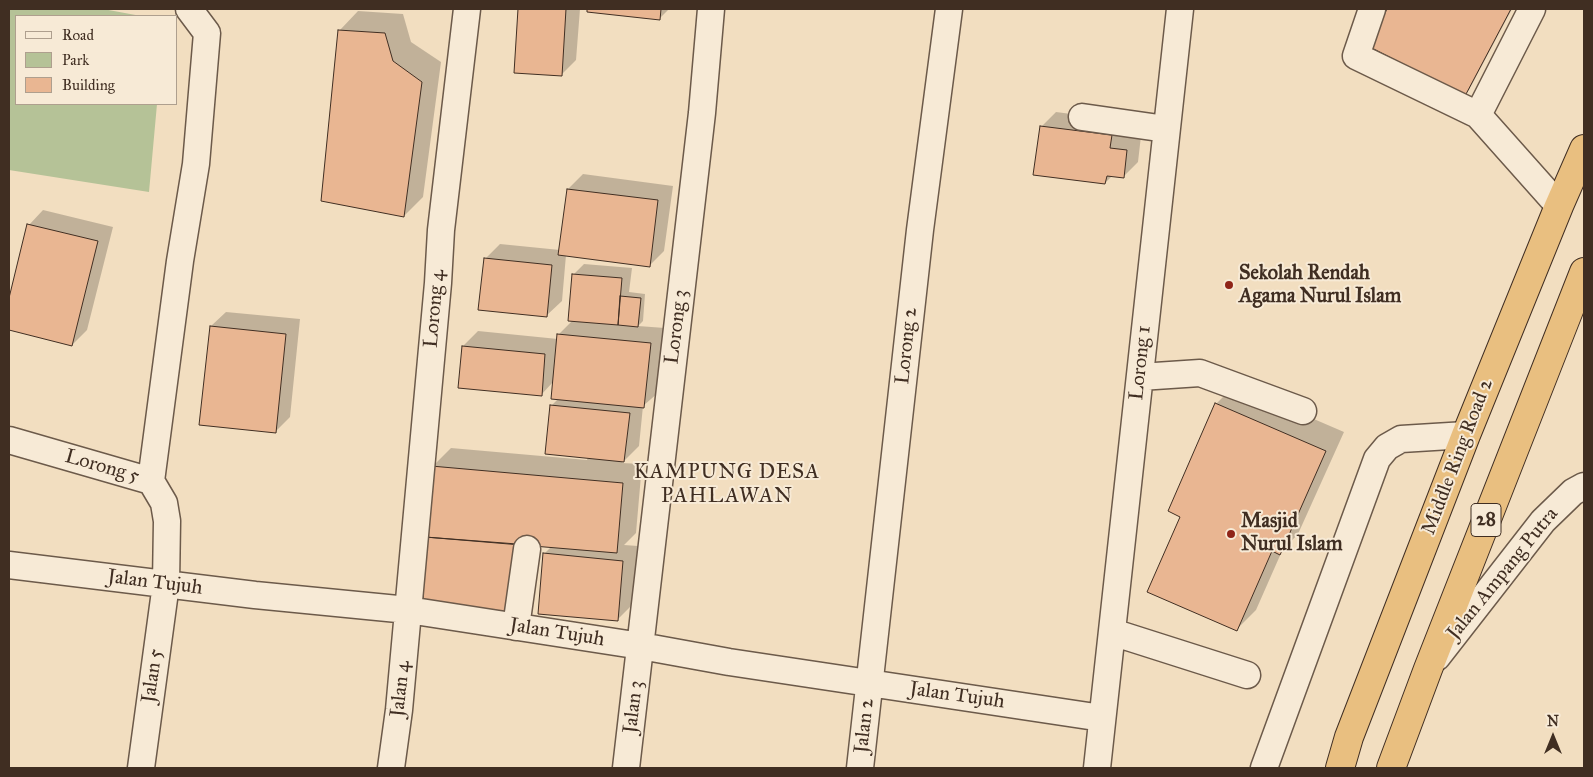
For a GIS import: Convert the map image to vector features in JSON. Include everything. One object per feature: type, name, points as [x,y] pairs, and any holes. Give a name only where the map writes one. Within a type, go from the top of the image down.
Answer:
[{"type":"highway","name":"Middle Ring Road 2","points":[[1340,768],[1353,727],[1466,435],[1584,149]]},
{"type":"highway","name":"28","points":[[1391,768],[1428,668],[1584,272]]},
{"type":"street","points":[[151,481],[180,261],[196,164],[207,34],[189,9]]},
{"type":"street","name":"Lorong 4","points":[[408,610],[438,283],[441,230],[467,9]]},
{"type":"street","name":"Lorong 3","points":[[641,646],[702,113],[711,9]]},
{"type":"street","name":"Lorong 2","points":[[869,683],[948,9]]},
{"type":"street","name":"Lorong 1","points":[[1097,768],[1180,9]]},
{"type":"street","points":[[1372,9],[1356,56],[1478,115],[1559,206]]},
{"type":"street","points":[[1478,115],[1532,9]]},
{"type":"street","points":[[1082,117],[1166,129]]},
{"type":"street","points":[[1140,377],[1200,373],[1303,411]]},
{"type":"street","points":[[1264,768],[1377,460],[1387,447],[1401,440],[1466,435]]},
{"type":"street","name":"Lorong 5","points":[[9,440],[151,481],[164,503],[167,521],[166,584]]},
{"type":"street","name":"Jalan Ampang Putra","points":[[1428,668],[1543,522],[1573,492],[1584,486]]},
{"type":"street","points":[[516,627],[527,549]]},
{"type":"street","name":"Jalan Tujuh","points":[[9,565],[255,595],[408,610],[641,646],[730,662],[1102,718]]},
{"type":"street","name":"Jalan 5","points":[[141,768],[166,584]]},
{"type":"street","name":"Jalan 4","points":[[391,768],[399,710],[408,610]]},
{"type":"street","points":[[1112,632],[1248,675]]},
{"type":"street","name":"Jalan 3","points":[[626,768],[641,646]]},
{"type":"street","name":"Jalan 2","points":[[860,768],[869,683]]},
{"type":"green space","points":[[9,9],[103,9],[136,15],[15,15],[15,105],[157,105],[149,192],[9,170]]},
{"type":"building","points":[[518,9],[566,9],[562,76],[514,73]]},
{"type":"building","points":[[587,9],[661,9],[660,20],[587,12]]},
{"type":"building","points":[[1387,9],[1511,9],[1465,96],[1368,46]]},
{"type":"building","points":[[338,30],[385,33],[393,61],[422,82],[404,217],[321,201]]},
{"type":"building","points":[[1040,126],[1112,135],[1110,148],[1127,150],[1124,178],[1107,176],[1105,184],[1033,175]]},
{"type":"building","points":[[567,189],[658,200],[650,267],[558,255]]},
{"type":"building","points":[[27,224],[98,241],[72,346],[9,330],[9,298]]},
{"type":"building","points":[[484,258],[552,265],[547,317],[478,310]]},
{"type":"building","points":[[572,274],[622,278],[618,325],[568,321]]},
{"type":"building","points":[[620,296],[641,298],[638,327],[618,325]]},
{"type":"building","points":[[210,326],[286,334],[276,433],[199,425]]},
{"type":"building","points":[[557,334],[651,343],[644,408],[551,399]]},
{"type":"building","points":[[462,346],[545,354],[542,396],[458,388]]},
{"type":"building","name":"Masjid Nurul Islam","points":[[1215,403],[1326,451],[1280,555],[1272,551],[1237,631],[1147,592],[1180,517],[1168,511]]},
{"type":"building","points":[[550,405],[630,413],[624,462],[545,454]]},
{"type":"building","points":[[431,466],[623,483],[617,553],[425,537]]},
{"type":"building","points":[[425,537],[517,544],[510,613],[423,602]]},
{"type":"building","points":[[543,553],[623,561],[618,621],[538,614]]},
{"type":"place","name":"Sekolah Rendah Agama Nurul Islam","points":[[1229,285]]},
{"type":"place","name":"Masjid Nurul Islam","points":[[1231,534]]},
{"type":"district","name":"KAMPUNG DESA PAHLAWAN","points":[[727,485]]}]
